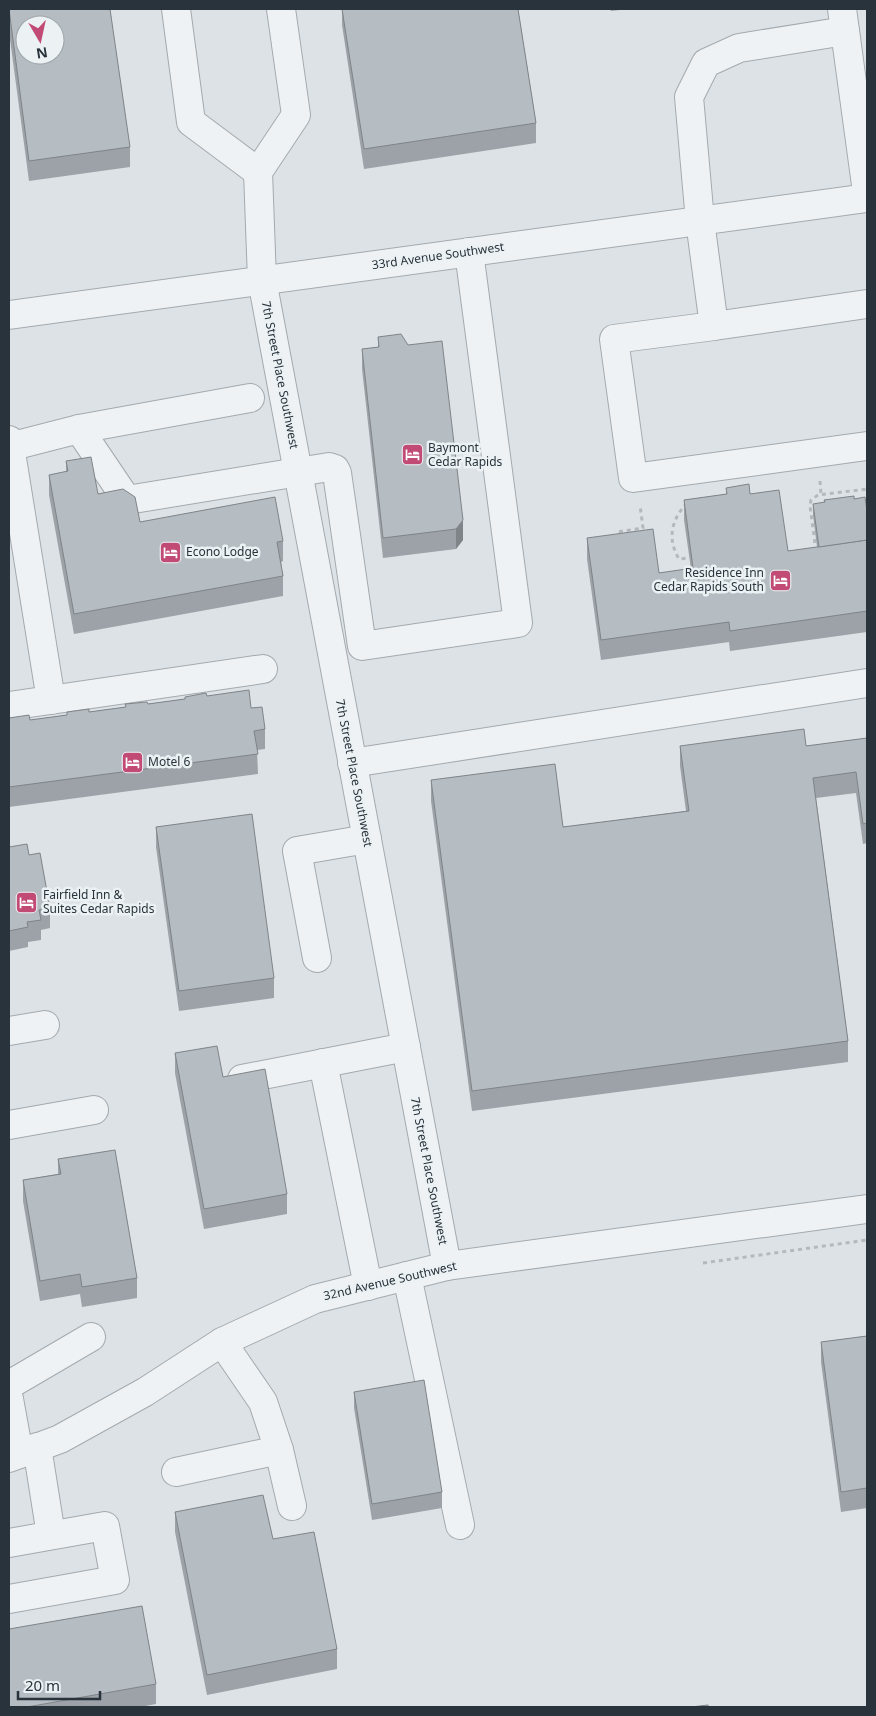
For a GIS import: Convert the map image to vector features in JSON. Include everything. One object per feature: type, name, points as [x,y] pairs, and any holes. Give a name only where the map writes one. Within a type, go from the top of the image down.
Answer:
[{"type":"street","points":[[176,9],[191,122],[258,172],[296,115],[281,9]]},
{"type":"street","points":[[714,326],[700,221],[689,97],[706,63],[740,48],[844,20],[867,192]]},
{"type":"street","name":"7th Street Place Southwest","points":[[258,172],[262,280],[447,1266]]},
{"type":"street","name":"33rd Avenue Southwest","points":[[9,315],[867,198]]},
{"type":"street","points":[[80,429],[127,500],[329,467],[334,469],[336,472],[362,646],[518,623],[470,252]]},
{"type":"street","points":[[867,304],[614,339],[633,478],[867,446]]},
{"type":"street","points":[[51,700],[21,588],[9,444],[250,398]]},
{"type":"street","points":[[9,706],[263,669]]},
{"type":"street","points":[[352,763],[867,684]]},
{"type":"street","points":[[317,958],[297,851],[367,839]]},
{"type":"street","points":[[9,1031],[45,1024]]},
{"type":"street","points":[[242,1079],[406,1047]]},
{"type":"street","points":[[323,1063],[368,1286]]},
{"type":"street","points":[[9,1125],[94,1110]]},
{"type":"street","name":"32nd Avenue Southwest","points":[[21,1453],[60,1438],[145,1392],[222,1342],[316,1299],[447,1266],[867,1209]]},
{"type":"street","points":[[407,1276],[460,1525]]},
{"type":"street","points":[[9,1385],[91,1337]]},
{"type":"street","points":[[222,1342],[263,1402],[279,1450],[292,1506]]},
{"type":"street","points":[[9,1399],[21,1453],[51,1536]]},
{"type":"street","points":[[176,1472],[279,1450]]},
{"type":"street","points":[[9,1543],[105,1526],[115,1580],[9,1599]]},
{"type":"path","points":[[819,474],[821,495]]},
{"type":"path","points":[[817,558],[810,502],[814,497],[821,495],[867,489]]},
{"type":"path","points":[[689,500],[675,520],[671,534],[679,559],[689,558]]},
{"type":"path","points":[[619,547],[617,532],[643,528],[640,504]]},
{"type":"path","points":[[703,1263],[867,1240]]},
{"type":"building","points":[[9,9],[110,9],[130,147],[29,161],[16,65],[65,65],[65,15],[15,15],[15,55]]},
{"type":"building","points":[[342,9],[518,9],[536,123],[364,149]]},
{"type":"building","name":"Baymont Cedar Rapids","points":[[401,334],[408,345],[442,341],[463,520],[456,529],[383,538],[362,349],[379,347],[378,337]]},
{"type":"building","name":"Econo Lodge","points":[[91,457],[98,494],[123,489],[135,497],[140,522],[275,497],[283,541],[277,542],[283,576],[74,614],[49,475],[68,471],[66,461]]},
{"type":"building","name":"Residence Inn Cedar Rapids South","points":[[749,484],[750,494],[779,490],[788,551],[867,540],[867,611],[730,631],[729,622],[601,640],[587,538],[653,529],[659,573],[693,568],[684,500],[727,494],[726,488]]},
{"type":"building","points":[[854,496],[854,499],[865,497],[867,540],[819,547],[813,504],[825,502],[824,500]]},
{"type":"building","name":"Motel 6","points":[[249,690],[251,708],[262,707],[265,729],[254,731],[258,754],[9,787],[9,718],[29,715],[30,720],[67,715],[67,712],[89,709],[89,712],[126,707],[125,704],[147,702],[148,704],[185,699],[185,697],[206,693],[207,696]]},
{"type":"building","points":[[804,729],[806,746],[867,738],[867,823],[863,824],[856,772],[813,778],[848,1041],[472,1091],[431,780],[555,764],[563,827],[689,811],[680,746]]},
{"type":"building","points":[[252,814],[274,978],[179,991],[156,827]]},
{"type":"building","name":"Fairfield Inn & Suites Cedar Rapids","points":[[27,844],[29,855],[40,853],[50,908],[39,910],[41,920],[27,922],[28,927],[9,931],[9,847]]},
{"type":"building","points":[[217,1046],[223,1077],[265,1069],[287,1194],[204,1209],[175,1053]]},
{"type":"building","points":[[115,1150],[137,1278],[82,1287],[80,1274],[40,1281],[23,1180],[61,1174],[58,1159]]},
{"type":"building","points":[[867,1336],[867,1488],[841,1492],[821,1342]]},
{"type":"building","points":[[424,1380],[442,1492],[372,1504],[354,1392]]},
{"type":"building","points":[[263,1495],[273,1539],[314,1532],[337,1649],[207,1675],[175,1512]]},
{"type":"building","points":[[142,1606],[156,1684],[27,1707],[9,1707],[9,1629]]},
{"type":"building","points":[[708,1705],[709,1707],[691,1707]]},
{"type":"place","name":"Baymont Cedar Rapids","points":[[412,455]]},
{"type":"place","name":"Econo Lodge","points":[[170,552]]},
{"type":"place","name":"Residence Inn Cedar Rapids South","points":[[780,580]]},
{"type":"place","name":"Motel 6","points":[[132,762]]},
{"type":"place","name":"Fairfield Inn & Suites Cedar Rapids","points":[[27,902]]}]
